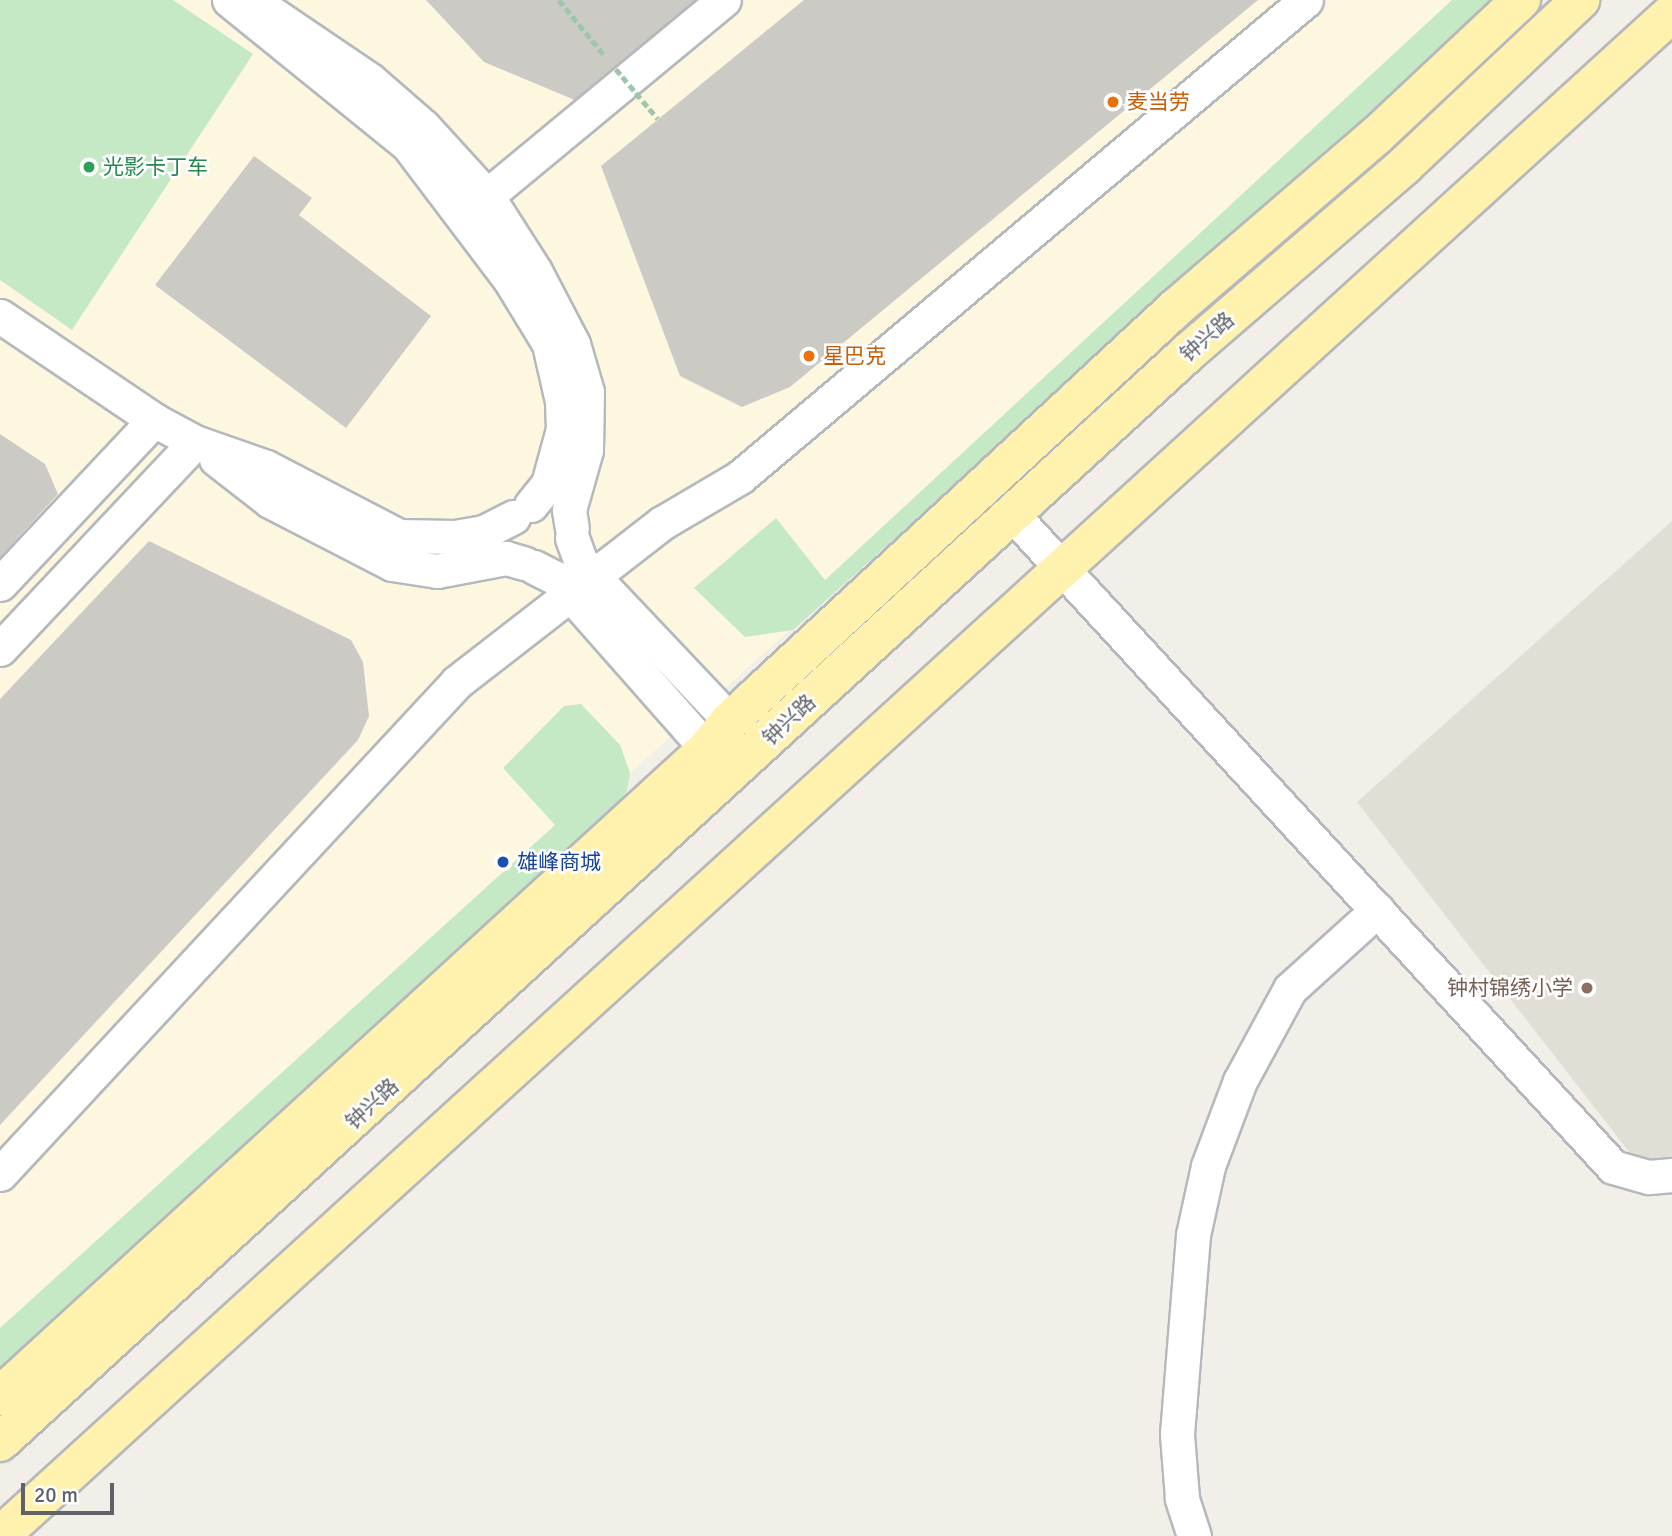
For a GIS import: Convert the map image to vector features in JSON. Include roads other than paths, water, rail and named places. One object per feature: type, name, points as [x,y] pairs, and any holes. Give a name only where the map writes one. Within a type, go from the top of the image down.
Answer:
[{"type":"main road","name":"钟兴路","points":[[0,1396],[718,735],[1177,307],[1376,136],[1521,0]]},
{"type":"main road","name":"钟兴路","points":[[0,1442],[1012,514],[1405,165],[1580,0]]},
{"type":"main road","points":[[0,1536],[1672,13]]},
{"type":"street","points":[[229,0],[408,145],[475,205],[549,344],[562,401],[560,443],[548,484],[522,511],[508,537],[529,565]]},
{"type":"street","points":[[252,0],[370,80],[551,299],[583,369],[586,450],[569,510],[583,586]]},
{"type":"street","points":[[475,205],[724,0]]},
{"type":"street","points":[[0,1174],[457,682],[662,523],[740,477],[1306,0]]},
{"type":"street","points":[[0,316],[154,420],[195,442],[266,467],[399,536],[454,537],[484,532],[522,511],[561,510],[572,533]]},
{"type":"street","points":[[0,584],[154,420]]},
{"type":"street","points":[[195,442],[270,501],[392,564],[438,571],[506,558],[583,586],[718,735]]},
{"type":"street","points":[[0,649],[195,442]]},
{"type":"street","points":[[1012,514],[1613,1167],[1648,1177],[1672,1175]]},
{"type":"street","points":[[529,565],[555,564],[572,533]]},
{"type":"street","points":[[1194,1536],[1182,1499],[1177,1434],[1193,1235],[1208,1166],[1240,1081],[1290,989],[1377,910]]},
{"type":"place","name":"麦当劳","points":[[1113,102]]},
{"type":"place","name":"光影卡丁车","points":[[89,167]]},
{"type":"place","name":"星巴克","points":[[809,356]]},
{"type":"place","name":"雄峰商城","points":[[503,862]]},
{"type":"place","name":"钟村锦绣小学","points":[[1587,988]]}]
